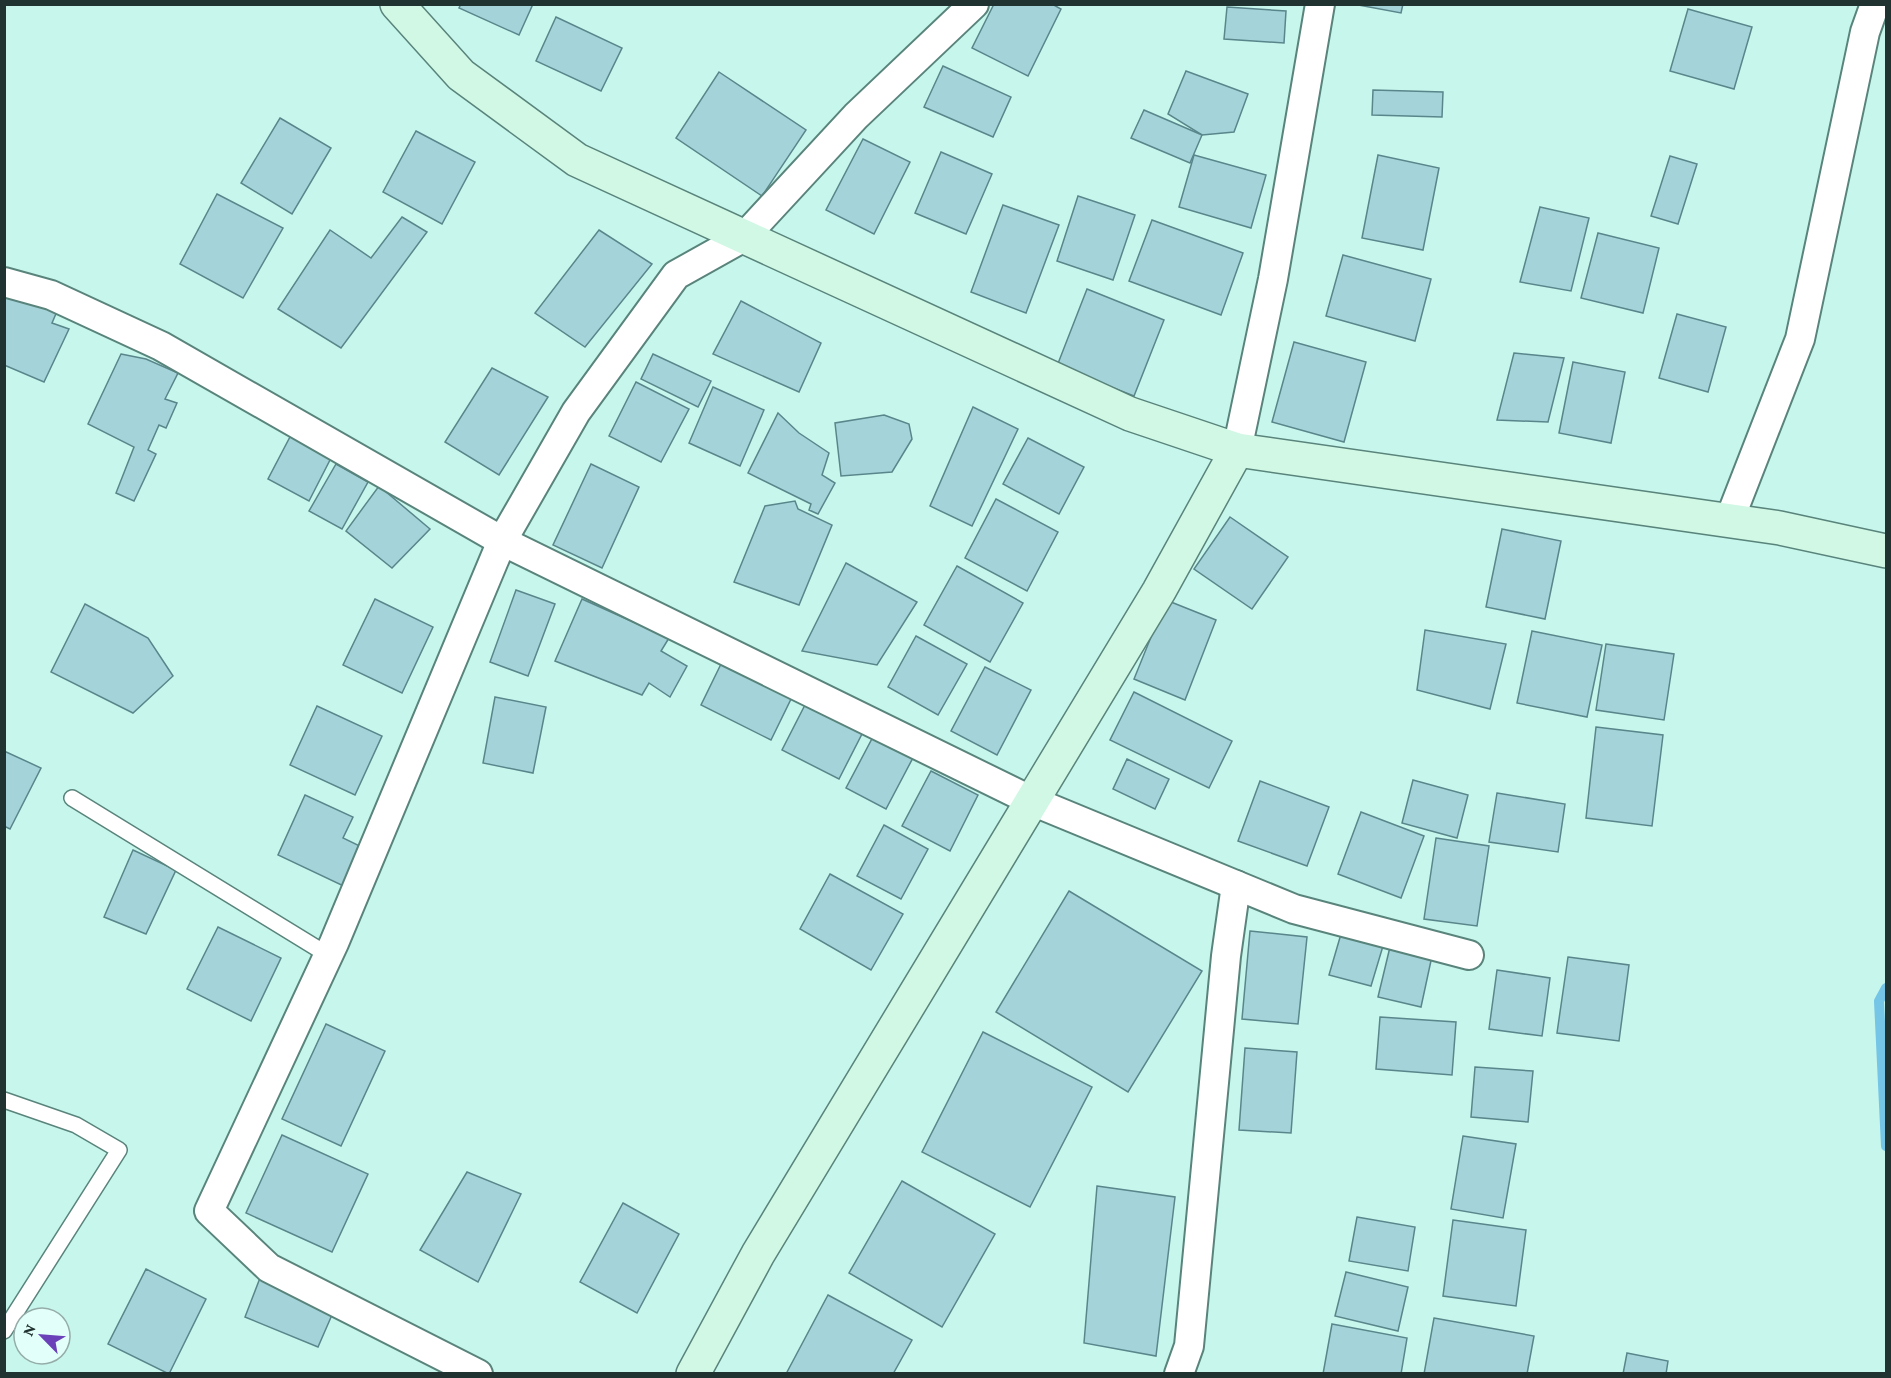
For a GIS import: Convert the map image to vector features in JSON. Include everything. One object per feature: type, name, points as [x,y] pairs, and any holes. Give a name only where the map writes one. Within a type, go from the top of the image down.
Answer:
[{"type":"street","points":[[397,4],[461,75],[577,160],[1130,414],[1237,450],[1729,520],[1780,528],[1887,551]]},
{"type":"street","points":[[478,1374],[269,1268],[209,1211],[328,956],[502,541],[576,412],[676,275],[744,237],[856,116],[974,4]]},
{"type":"street","points":[[693,1374],[758,1254],[1159,591],[1237,450],[1273,279],[1320,4]]},
{"type":"street","points":[[1729,520],[1800,339],[1864,32],[1875,4]]},
{"type":"street","points":[[4,282],[51,295],[161,346],[502,541],[1032,801],[1293,909],[1468,956]]},
{"type":"street","points":[[1179,1374],[1189,1346],[1226,956],[1236,885]]},
{"type":"lane","points":[[72,798],[328,956]]},
{"type":"lane","points":[[4,1100],[76,1125],[119,1150],[4,1330]]},
{"type":"building","points":[[461,4],[533,4],[519,35],[459,8]]},
{"type":"building","points":[[994,4],[1052,4],[1061,9],[1028,76],[972,48]]},
{"type":"building","points":[[1353,4],[1403,4],[1401,13]]},
{"type":"building","points":[[1227,7],[1286,11],[1284,43],[1224,39]]},
{"type":"building","points":[[1688,9],[1752,27],[1734,89],[1670,71]]},
{"type":"building","points":[[556,17],[622,48],[601,91],[536,61]]},
{"type":"building","points":[[943,66],[1011,97],[993,137],[924,107]]},
{"type":"building","points":[[1186,71],[1248,94],[1234,132],[1202,135],[1168,114]]},
{"type":"building","points":[[719,72],[806,130],[762,196],[676,138]]},
{"type":"building","points":[[1373,90],[1443,92],[1442,117],[1372,115]]},
{"type":"building","points":[[1144,110],[1202,135],[1190,163],[1131,138]]},
{"type":"building","points":[[280,118],[331,148],[292,214],[241,183]]},
{"type":"building","points":[[416,131],[475,162],[442,224],[383,192]]},
{"type":"building","points":[[863,139],[910,162],[874,234],[826,210]]},
{"type":"building","points":[[941,152],[992,174],[966,234],[915,213]]},
{"type":"building","points":[[1194,155],[1266,175],[1251,228],[1179,207]]},
{"type":"building","points":[[1378,155],[1439,168],[1423,250],[1362,238]]},
{"type":"building","points":[[1670,156],[1697,164],[1678,224],[1651,216]]},
{"type":"building","points":[[217,194],[283,228],[243,298],[180,264]]},
{"type":"building","points":[[1078,196],[1135,215],[1113,280],[1057,261]]},
{"type":"building","points":[[1003,205],[1059,225],[1026,313],[971,292]]},
{"type":"building","points":[[1540,207],[1589,218],[1571,291],[1520,282]]},
{"type":"building","points":[[402,217],[427,232],[341,348],[278,309],[330,230],[371,258]]},
{"type":"building","points":[[1152,220],[1243,253],[1221,315],[1129,281]]},
{"type":"building","points":[[599,230],[652,264],[585,347],[535,313]]},
{"type":"building","points":[[1598,233],[1659,248],[1643,313],[1581,298]]},
{"type":"building","points":[[1343,255],[1431,279],[1415,341],[1326,316]]},
{"type":"building","points":[[1087,289],[1164,320],[1134,396],[1057,366]]},
{"type":"building","points":[[4,292],[58,309],[52,323],[69,329],[44,382],[4,365]]},
{"type":"building","points":[[741,301],[821,343],[799,392],[713,354]]},
{"type":"building","points":[[1677,314],[1726,327],[1708,392],[1659,378]]},
{"type":"building","points":[[1294,342],[1366,362],[1344,442],[1272,422]]},
{"type":"building","points":[[1514,353],[1564,358],[1548,422],[1497,420]]},
{"type":"building","points":[[121,354],[146,359],[178,373],[165,399],[177,403],[166,428],[159,425],[148,450],[156,454],[134,501],[116,493],[134,447],[88,424]]},
{"type":"building","points":[[653,354],[711,381],[698,407],[641,379]]},
{"type":"building","points":[[1573,362],[1625,372],[1611,443],[1559,433]]},
{"type":"building","points":[[492,368],[548,397],[499,475],[445,442]]},
{"type":"building","points":[[636,382],[689,409],[661,462],[609,436]]},
{"type":"building","points":[[713,387],[764,410],[740,466],[689,443]]},
{"type":"building","points":[[973,407],[1018,429],[972,526],[930,506]]},
{"type":"building","points":[[778,413],[799,433],[829,453],[822,475],[835,483],[818,514],[809,510],[811,504],[748,473]]},
{"type":"building","points":[[884,415],[909,424],[912,439],[892,472],[841,476],[835,423]]},
{"type":"building","points":[[291,435],[332,456],[309,501],[268,479]]},
{"type":"building","points":[[1028,438],[1084,467],[1059,514],[1003,484]]},
{"type":"building","points":[[336,464],[368,482],[342,529],[309,511]]},
{"type":"building","points":[[591,464],[639,487],[602,568],[553,545]]},
{"type":"building","points":[[379,486],[430,529],[392,568],[346,531]]},
{"type":"building","points":[[996,499],[1058,532],[1027,591],[965,558]]},
{"type":"building","points":[[795,501],[798,509],[832,525],[799,605],[734,582],[765,506]]},
{"type":"building","points":[[1230,517],[1288,557],[1252,609],[1194,569]]},
{"type":"building","points":[[1502,529],[1561,541],[1545,619],[1486,607]]},
{"type":"building","points":[[846,563],[917,602],[877,665],[802,651]]},
{"type":"building","points":[[957,566],[1023,603],[990,662],[924,625]]},
{"type":"building","points":[[516,590],[555,604],[528,676],[490,662]]},
{"type":"building","points":[[375,599],[433,627],[402,693],[343,665]]},
{"type":"building","points":[[582,599],[669,638],[661,651],[687,666],[670,697],[649,683],[642,695],[555,661]]},
{"type":"building","points":[[1166,600],[1216,620],[1185,700],[1134,679]]},
{"type":"building","points":[[85,604],[148,638],[173,676],[133,713],[51,672]]},
{"type":"building","points":[[1425,630],[1506,644],[1490,709],[1417,690]]},
{"type":"building","points":[[1532,631],[1602,645],[1587,717],[1517,703]]},
{"type":"building","points":[[916,636],[967,664],[938,715],[888,687]]},
{"type":"building","points":[[1606,644],[1674,654],[1664,720],[1596,710]]},
{"type":"building","points":[[722,662],[792,697],[771,740],[701,705]]},
{"type":"building","points":[[985,667],[1031,690],[997,755],[951,731]]},
{"type":"building","points":[[1134,692],[1232,741],[1209,788],[1110,740]]},
{"type":"building","points":[[495,697],[546,707],[533,773],[483,763]]},
{"type":"building","points":[[807,701],[864,730],[839,779],[782,750]]},
{"type":"building","points":[[317,706],[382,736],[355,795],[290,765]]},
{"type":"building","points":[[1596,727],[1663,735],[1652,826],[1586,818]]},
{"type":"building","points":[[875,733],[915,754],[886,809],[846,788]]},
{"type":"building","points":[[4,751],[41,768],[10,829],[4,826]]},
{"type":"building","points":[[1127,759],[1169,779],[1155,809],[1113,789]]},
{"type":"building","points":[[931,771],[978,795],[950,851],[902,826]]},
{"type":"building","points":[[1413,780],[1468,795],[1457,838],[1402,823]]},
{"type":"building","points":[[1260,781],[1329,807],[1307,866],[1238,841]]},
{"type":"building","points":[[1497,793],[1565,804],[1558,852],[1489,842]]},
{"type":"building","points":[[305,795],[353,817],[343,838],[370,851],[352,890],[278,855]]},
{"type":"building","points":[[1361,812],[1424,836],[1401,898],[1338,874]]},
{"type":"building","points":[[884,825],[928,849],[901,899],[857,876]]},
{"type":"building","points":[[1436,838],[1489,846],[1477,926],[1424,919]]},
{"type":"building","points":[[133,850],[176,870],[146,934],[104,917]]},
{"type":"building","points":[[830,874],[903,914],[871,970],[800,929]]},
{"type":"building","points":[[1069,891],[1202,971],[1128,1092],[996,1012]]},
{"type":"building","points":[[218,927],[281,958],[251,1021],[187,989]]},
{"type":"building","points":[[1250,931],[1307,937],[1298,1024],[1242,1019]]},
{"type":"building","points":[[1341,934],[1383,946],[1371,986],[1329,975]]},
{"type":"building","points":[[1390,947],[1432,956],[1421,1007],[1378,997]]},
{"type":"building","points":[[1568,957],[1629,965],[1619,1041],[1557,1033]]},
{"type":"building","points":[[1497,970],[1550,978],[1542,1036],[1489,1029]]},
{"type":"building","points":[[1380,1017],[1456,1022],[1452,1075],[1376,1069]]},
{"type":"building","points":[[326,1024],[385,1051],[341,1146],[282,1119]]},
{"type":"building","points":[[983,1032],[1092,1087],[1030,1207],[922,1152]]},
{"type":"building","points":[[1245,1048],[1297,1052],[1291,1133],[1239,1130]]},
{"type":"building","points":[[1475,1067],[1533,1071],[1528,1122],[1471,1117]]},
{"type":"building","points":[[282,1135],[368,1174],[332,1252],[246,1213]]},
{"type":"building","points":[[1463,1136],[1516,1144],[1503,1218],[1451,1209]]},
{"type":"building","points":[[467,1172],[521,1194],[478,1282],[420,1250]]},
{"type":"building","points":[[902,1181],[995,1234],[942,1327],[849,1273]]},
{"type":"building","points":[[1097,1186],[1175,1197],[1156,1356],[1084,1343]]},
{"type":"building","points":[[623,1203],[679,1234],[637,1313],[580,1282]]},
{"type":"building","points":[[1357,1217],[1415,1227],[1408,1271],[1349,1261]]},
{"type":"building","points":[[1453,1220],[1526,1230],[1516,1306],[1443,1296]]},
{"type":"building","points":[[146,1269],[206,1299],[169,1374],[108,1344]]},
{"type":"building","points":[[1346,1272],[1408,1287],[1398,1331],[1335,1316]]},
{"type":"building","points":[[260,1278],[335,1308],[318,1347],[245,1317]]},
{"type":"building","points":[[828,1295],[912,1340],[893,1374],[786,1374]]},
{"type":"building","points":[[1434,1318],[1534,1336],[1527,1374],[1424,1374]]},
{"type":"building","points":[[1332,1324],[1407,1338],[1401,1374],[1323,1374]]},
{"type":"building","points":[[1627,1353],[1668,1361],[1666,1374],[1623,1374]]},
{"type":"waterway","points":[[1886,988],[1879,1001],[1886,1146]]}]
